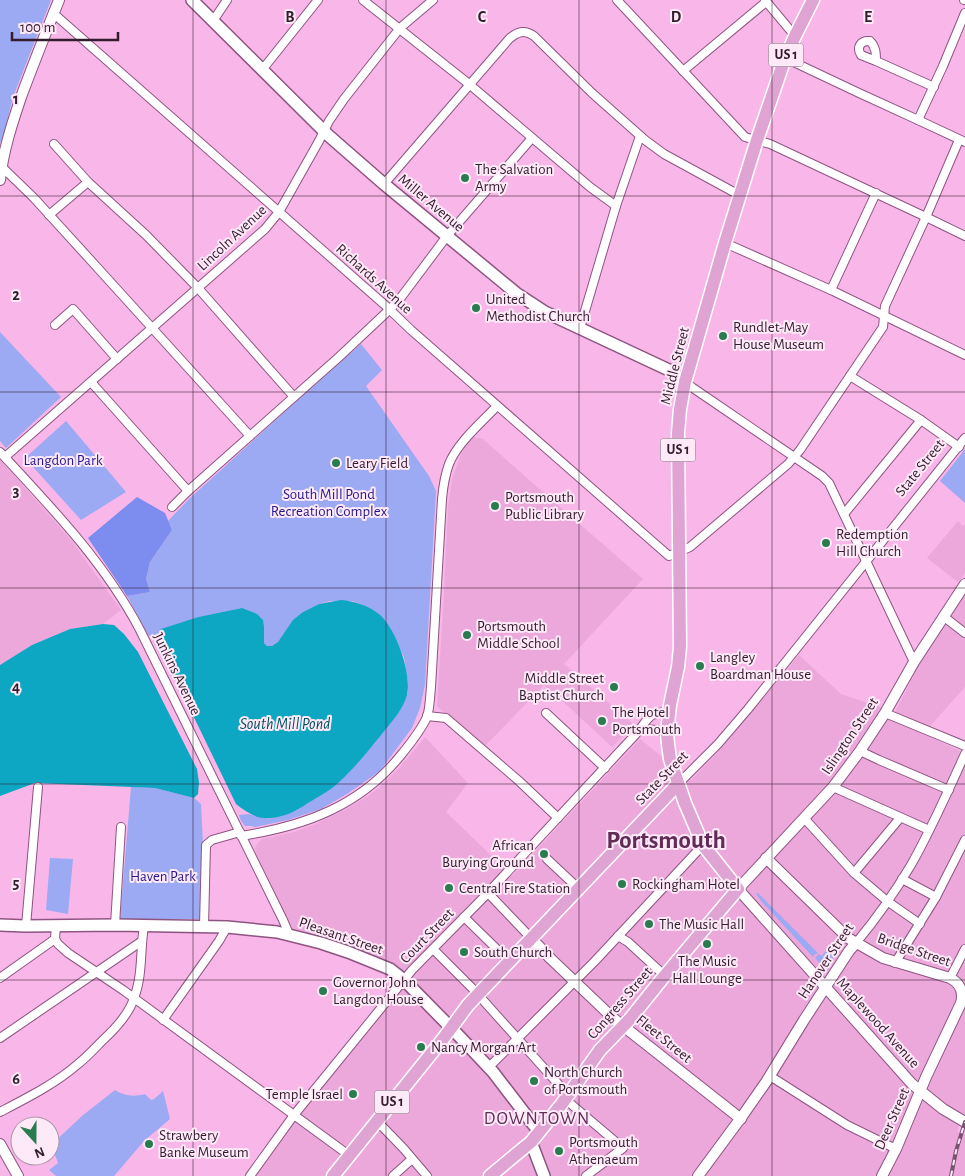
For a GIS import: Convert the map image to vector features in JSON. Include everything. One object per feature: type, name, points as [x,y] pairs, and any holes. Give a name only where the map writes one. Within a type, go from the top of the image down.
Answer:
[{"type":"main road","name":"Miller Avenue","points":[[192,0],[324,131],[505,285],[545,312],[671,371],[685,382]]},
{"type":"main road","name":"Middle Street","points":[[738,889],[702,845],[678,784],[670,759],[668,744],[667,733],[680,647],[678,426],[685,382],[757,140],[785,58],[813,0]]},
{"type":"main road","name":"State Street","points":[[333,1176],[452,1028],[468,1005],[678,784]]},
{"type":"main road","points":[[659,805],[677,797],[681,798],[685,803]]},
{"type":"main road","name":"Congress Street","points":[[490,1176],[536,1137],[600,1050],[630,1019],[738,889]]},
{"type":"main road","name":"Pleasant Street","points":[[0,925],[227,926],[289,934],[321,942],[390,969],[404,980],[452,1028],[503,1083],[536,1137],[544,1176]]},
{"type":"street","points":[[0,180],[1,165],[14,119],[58,0]]},
{"type":"street","points":[[213,21],[227,0]]},
{"type":"street","points":[[262,70],[318,0]]},
{"type":"street","points":[[363,0],[469,84],[590,187],[616,206]]},
{"type":"street","name":"Lincoln Avenue","points":[[2,455],[91,382],[265,229],[279,212],[335,111],[400,28],[433,0]]},
{"type":"street","points":[[618,0],[746,137],[770,144],[965,236]]},
{"type":"street","points":[[683,71],[766,1],[795,36]]},
{"type":"street","name":"Richards Avenue","points":[[53,13],[666,554],[669,556],[680,551]]},
{"type":"street","points":[[918,120],[965,14]]},
{"type":"street","points":[[384,184],[509,39],[520,32],[529,33],[592,93],[640,136],[664,154],[741,196]]},
{"type":"street","points":[[680,551],[690,547],[788,464],[850,376],[883,327],[885,306],[962,141],[785,58]]},
{"type":"street","points":[[876,61],[934,87]]},
{"type":"street","points":[[580,328],[616,206],[640,136]]},
{"type":"street","points":[[172,507],[390,310],[447,236],[532,138]]},
{"type":"street","points":[[54,144],[88,182],[146,235],[198,288],[294,397]]},
{"type":"street","points":[[1,165],[153,327],[250,436]]},
{"type":"street","points":[[49,215],[88,182]]},
{"type":"street","points":[[831,290],[876,193]]},
{"type":"street","points":[[725,243],[831,290],[965,355]]},
{"type":"street","points":[[54,325],[73,309],[117,359]]},
{"type":"street","points":[[850,376],[959,446]]},
{"type":"street","points":[[91,382],[188,491]]},
{"type":"street","points":[[685,382],[829,482],[914,662]]},
{"type":"street","points":[[204,926],[206,845],[212,840],[303,822],[325,814],[351,800],[370,787],[397,761],[427,716],[431,687],[442,499],[445,479],[449,465],[460,445],[497,406]]},
{"type":"street","points":[[844,514],[921,420]]},
{"type":"street","name":"State Street","points":[[678,784],[718,744],[748,709],[965,438]]},
{"type":"street","name":"Junkins Avenue","points":[[2,455],[76,536],[126,604],[289,934]]},
{"type":"street","name":"Islington Street","points":[[738,889],[833,787],[860,751],[885,713],[914,662],[965,584]]},
{"type":"street","points":[[943,616],[965,632]]},
{"type":"street","name":"Court Street","points":[[250,1176],[294,1115],[404,980],[605,768],[641,729],[650,715],[659,712],[670,712]]},
{"type":"street","points":[[546,713],[605,768]]},
{"type":"street","points":[[885,713],[965,746]]},
{"type":"street","points":[[427,716],[446,718],[519,781],[558,818]]},
{"type":"street","points":[[641,729],[667,733]]},
{"type":"street","points":[[860,751],[949,790]]},
{"type":"street","name":"Hanover Street","points":[[698,1176],[741,1119],[849,951],[887,902],[902,879],[929,830],[965,754]]},
{"type":"street","points":[[26,926],[38,787]]},
{"type":"street","points":[[833,787],[929,830]]},
{"type":"street","points":[[804,818],[854,872],[887,902],[920,924]]},
{"type":"street","points":[[854,872],[900,818]]},
{"type":"street","points":[[115,925],[122,827]]},
{"type":"street","points":[[895,963],[936,898],[965,840]]},
{"type":"street","points":[[489,1067],[575,981],[702,845]]},
{"type":"street","name":"Bridge Street","points":[[766,858],[848,938],[895,963],[950,978],[958,983],[961,990]]},
{"type":"street","points":[[547,859],[578,889]]},
{"type":"street","points":[[902,879],[936,898]]},
{"type":"street","name":"Maplewood Avenue","points":[[738,889],[912,1084],[943,1109],[965,1122]]},
{"type":"street","name":"Fleet Street","points":[[488,893],[531,938],[614,1018],[741,1119]]},
{"type":"street","points":[[464,917],[509,961]]},
{"type":"street","points":[[56,925],[55,939],[68,953],[97,972],[350,1156]]},
{"type":"street","points":[[0,1112],[52,1084],[79,1064],[118,1025],[134,999],[140,967],[144,926]]},
{"type":"street","points":[[163,1020],[214,948],[227,926]]},
{"type":"street","points":[[618,936],[628,942],[665,976]]},
{"type":"street","points":[[0,978],[55,939]]},
{"type":"street","points":[[0,1038],[142,941]]},
{"type":"street","points":[[433,949],[478,995],[567,1097],[622,1148],[586,1176]]},
{"type":"street","points":[[950,978],[965,949]]},
{"type":"street","name":"Deer Street","points":[[882,1176],[896,1149],[920,1091],[961,1003],[961,990]]},
{"type":"street","points":[[770,1076],[847,1125],[896,1149]]},
{"type":"street","points":[[377,1122],[427,1176]]},
{"type":"street","points":[[0,1144],[18,1176]]},
{"type":"street","points":[[393,1176],[412,1159]]},
{"type":"shaded area","points":[[472,437],[483,439],[643,579],[564,664],[634,725],[612,747],[544,685],[486,745],[482,746],[437,706],[448,507],[452,479],[462,452]]},
{"type":"shaded area","points":[[0,459],[71,540],[121,610],[103,624],[70,629],[32,645],[0,665]]},
{"type":"shaded area","points":[[137,497],[165,513],[172,530],[150,562],[146,579],[150,592],[127,596],[88,538]]},
{"type":"shaded area","points":[[958,521],[963,526],[965,524],[965,573],[958,582],[927,558]]},
{"type":"shaded area","points":[[965,593],[965,687],[923,734],[965,753],[965,1115],[963,1115],[957,1131],[965,1134],[965,1176],[256,1176],[322,1086],[413,976],[372,955],[301,930],[293,929],[256,853],[255,848],[262,839],[294,832],[316,824],[368,796],[401,766],[425,737],[468,783],[446,812],[512,876],[640,739],[691,780],[717,753],[799,655],[841,694],[895,712],[919,665]]},
{"type":"green space","points":[[0,0],[51,0],[13,97],[0,143]]},
{"type":"green space","name":"Langdon Park","points":[[0,332],[61,397],[6,448],[0,441]]},
{"type":"green space","name":"South Mill Pond Recreation Complex","points":[[361,344],[382,370],[366,386],[429,476],[436,491],[425,685],[420,708],[412,728],[380,771],[347,794],[321,809],[288,820],[255,827],[245,826],[239,815],[249,814],[268,819],[315,799],[331,789],[375,743],[408,693],[404,657],[390,628],[379,614],[353,601],[330,601],[303,612],[278,642],[272,646],[267,646],[264,643],[242,608],[198,617],[162,629],[156,639],[148,635],[127,596],[150,592],[146,579],[150,562],[172,530],[168,521],[189,499]]},
{"type":"green space","name":"Langdon Park","points":[[66,421],[126,492],[81,520],[25,458]]},
{"type":"green space","points":[[965,449],[965,503],[940,481]]},
{"type":"green space","name":"Haven Park","points":[[131,787],[155,788],[194,798],[201,804],[203,844],[201,919],[120,919]]},
{"type":"green space","points":[[50,858],[73,859],[68,914],[46,910]]},
{"type":"green space","points":[[758,893],[818,953],[813,957],[762,902],[756,894]]},
{"type":"green space","points":[[825,952],[834,956],[825,968],[815,958]]},
{"type":"green space","points":[[115,1090],[129,1095],[145,1094],[151,1100],[163,1091],[170,1119],[144,1141],[114,1176],[56,1176],[49,1170],[54,1166],[60,1166],[60,1137],[82,1116]]},
{"type":"water","name":"South Mill Pond","points":[[341,600],[361,604],[375,611],[385,621],[397,640],[405,664],[408,686],[407,695],[395,718],[346,776],[331,789],[299,809],[285,815],[265,818],[256,816],[236,804],[156,639],[161,629],[198,617],[242,608],[257,614],[263,620],[264,643],[267,646],[272,646],[278,642],[293,620],[303,612],[319,604]]},
{"type":"water","points":[[103,624],[114,625],[138,652],[197,769],[198,794],[194,798],[155,788],[35,783],[0,796],[0,665],[32,645],[70,629]]},
{"type":"railway","points":[[951,1176],[965,1122]]},
{"type":"place","name":"The Salvation Army","points":[[465,178]]},
{"type":"place","name":"United Methodist Church","points":[[476,308]]},
{"type":"place","name":"Rundlet-May House Museum","points":[[723,336]]},
{"type":"place","name":"Leary Field","points":[[336,463]]},
{"type":"place","name":"Portsmouth Public Library","points":[[495,506]]},
{"type":"place","name":"Redemption Hill Church","points":[[826,543]]},
{"type":"place","name":"Portsmouth Middle School","points":[[467,635]]},
{"type":"place","name":"Langley Boardman House","points":[[700,666]]},
{"type":"place","name":"Middle Street Baptist Church","points":[[614,687]]},
{"type":"place","name":"The Hotel Portsmouth","points":[[602,721]]},
{"type":"place","name":"African Burying Ground","points":[[544,854]]},
{"type":"place","name":"Rockingham Hotel","points":[[622,884]]},
{"type":"place","name":"Central Fire Station","points":[[449,888]]},
{"type":"place","name":"The Music Hall","points":[[649,924]]},
{"type":"place","name":"The Music Hall Lounge","points":[[707,944]]},
{"type":"place","name":"South Church","points":[[464,952]]},
{"type":"place","name":"Governor John Langdon House","points":[[323,991]]},
{"type":"place","name":"Nancy Morgan Art","points":[[421,1047]]},
{"type":"place","name":"North Church of Portsmouth","points":[[534,1081]]},
{"type":"place","name":"Temple Israel","points":[[353,1094]]},
{"type":"place","name":"Strawbery Banke Museum","points":[[149,1144]]},
{"type":"place","name":"Portsmouth Athenaeum","points":[[559,1151]]},
{"type":"district","name":"Portsmouth","points":[[666,840]]},
{"type":"district","name":"DOWNTOWN","points":[[537,1119]]}]
